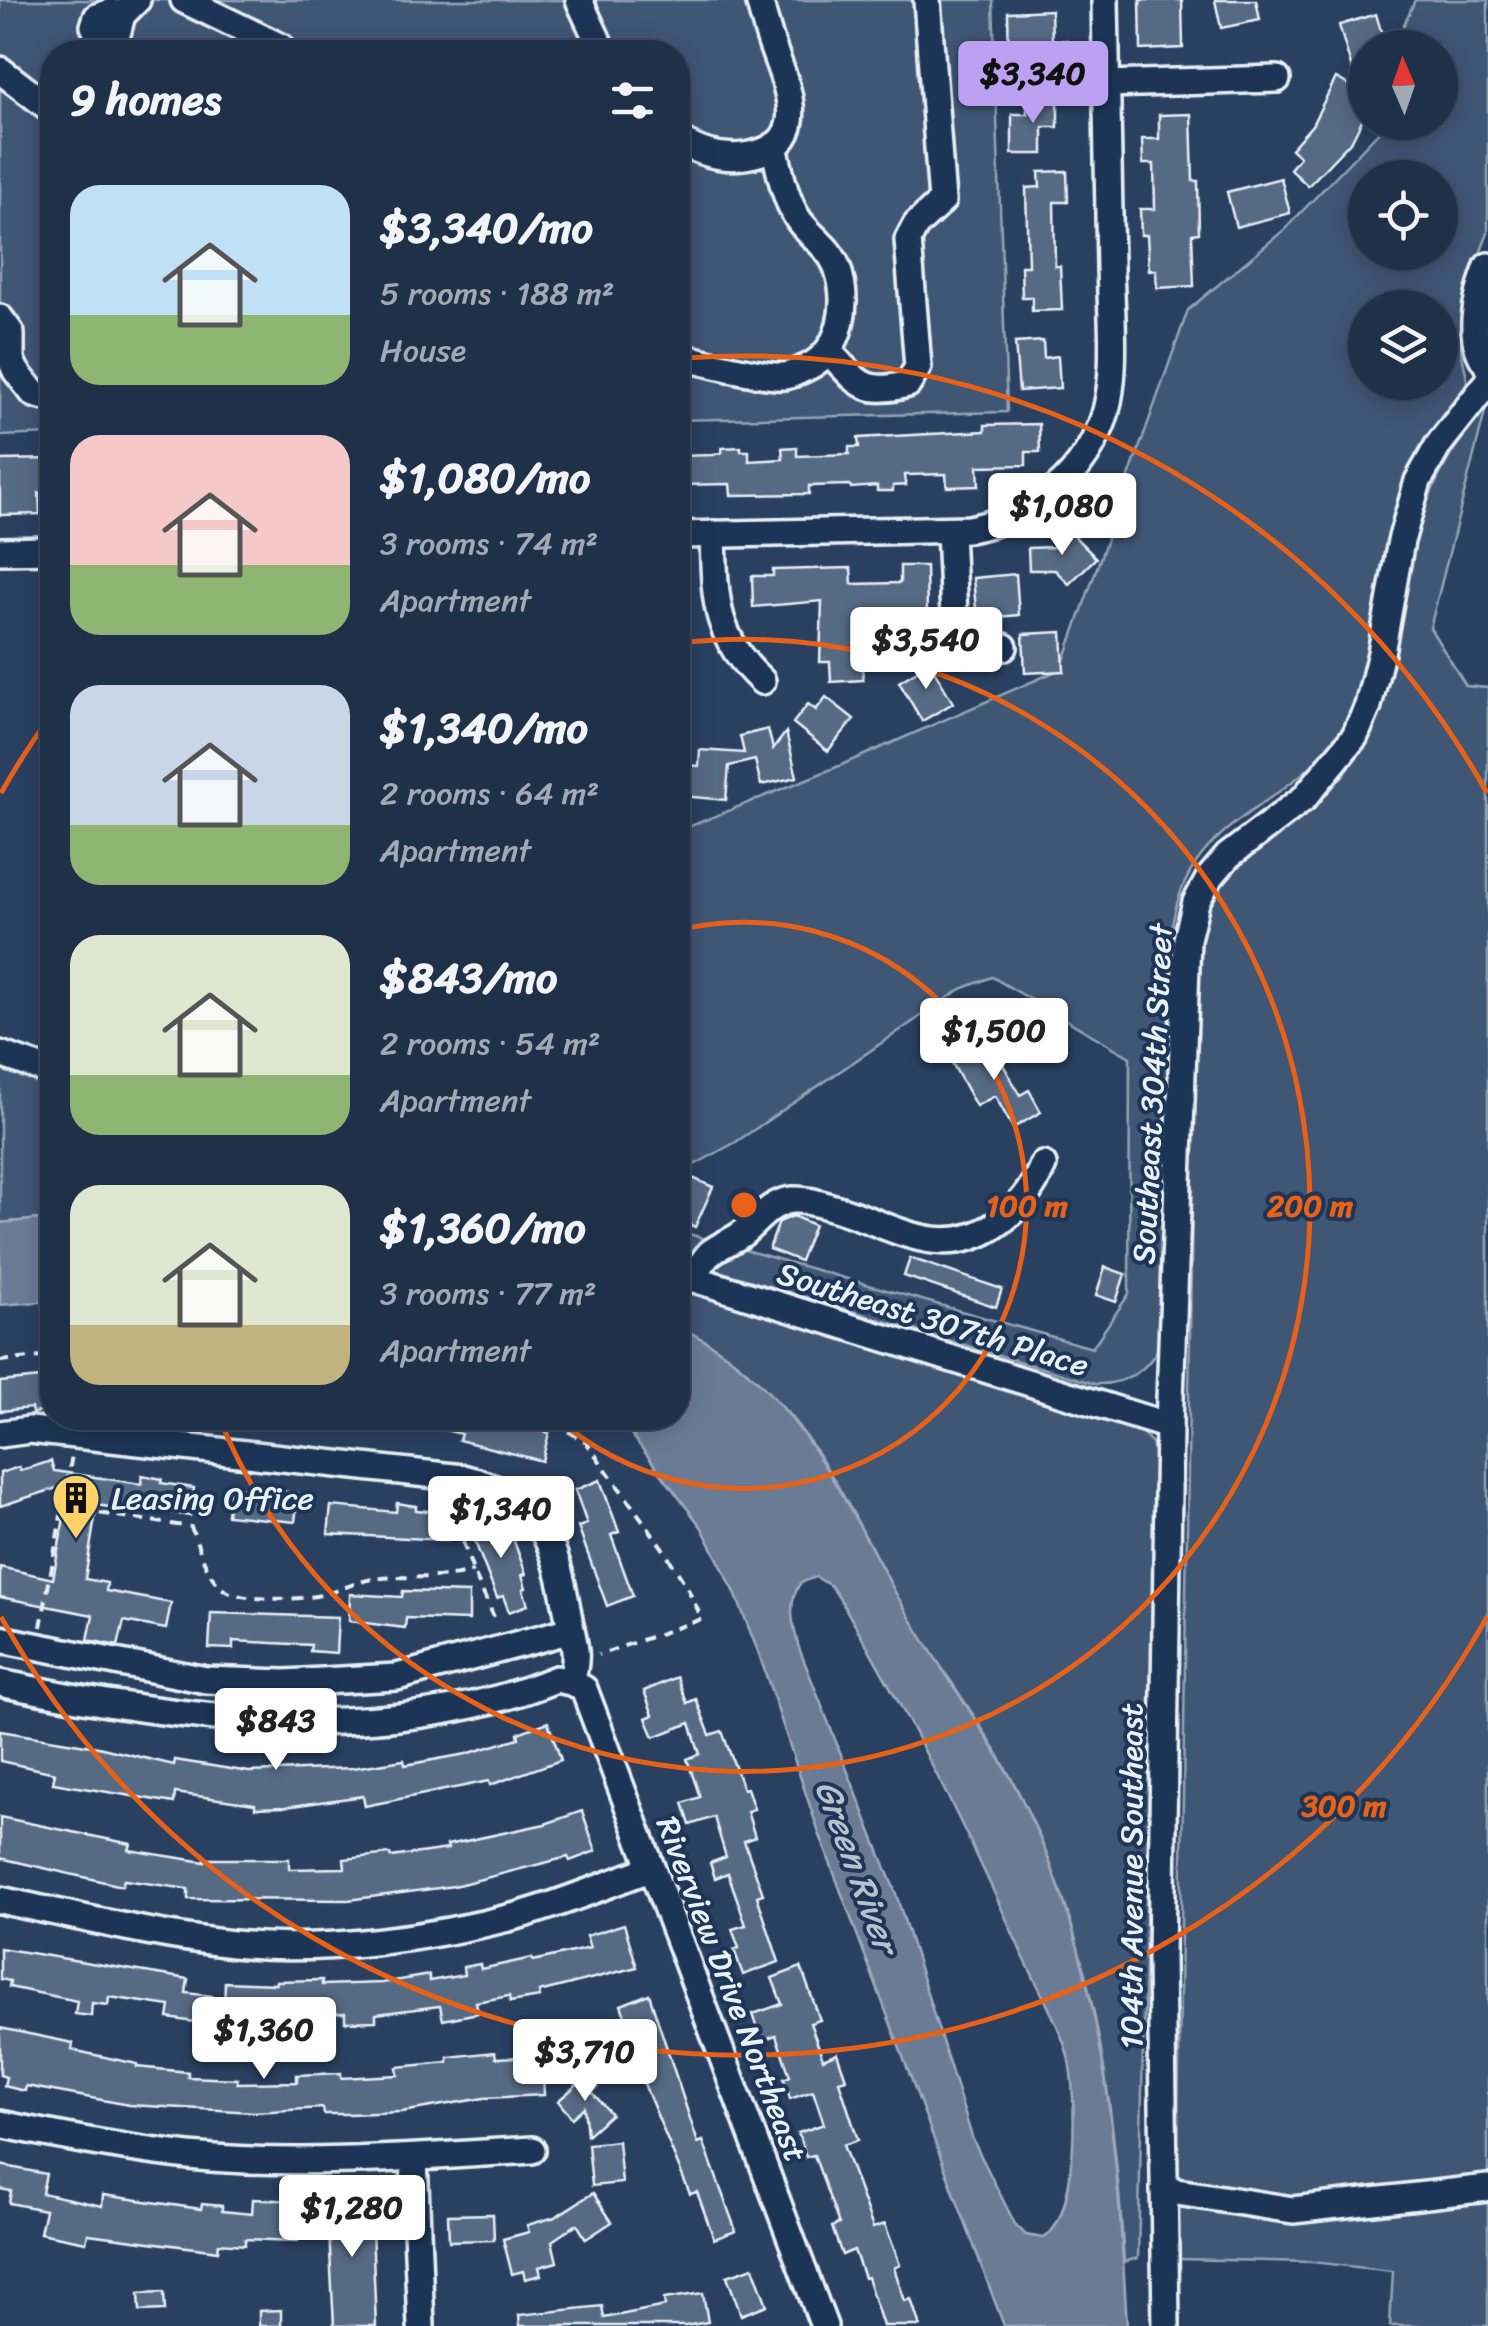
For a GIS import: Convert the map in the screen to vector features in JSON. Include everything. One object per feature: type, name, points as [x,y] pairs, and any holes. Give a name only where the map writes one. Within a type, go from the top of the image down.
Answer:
[{"type":"street","points":[[184,0],[266,40]]},
{"type":"street","points":[[579,0],[597,40]]},
{"type":"street","points":[[690,147],[748,156],[784,138],[792,120],[791,98],[759,0]]},
{"type":"street","points":[[829,352],[860,384],[882,390],[908,384],[918,367],[908,240],[916,225],[942,201],[927,0]]},
{"type":"street","points":[[690,535],[950,531],[984,526],[1024,512],[1070,477],[1089,452],[1109,396],[1105,0]]},
{"type":"street","points":[[0,70],[40,101]]},
{"type":"street","points":[[1106,84],[1277,79]]},
{"type":"street","points":[[690,358],[786,377],[820,362],[839,332],[842,287],[836,266],[826,248],[799,221],[783,187],[774,146]]},
{"type":"street","points":[[1488,266],[1478,298],[1475,331],[1480,357],[1488,366]]},
{"type":"street","points":[[0,318],[12,333],[11,360],[16,372],[40,396]]},
{"type":"street","name":"Southeast 304th Street","points":[[1169,1426],[1187,939],[1196,902],[1228,856],[1304,798],[1355,736],[1368,706],[1382,653],[1401,541],[1418,481],[1439,444],[1488,382]]},
{"type":"street","points":[[950,531],[955,637],[966,644],[1004,646]]},
{"type":"street","points":[[713,534],[720,619],[733,650],[762,680]]},
{"type":"street","points":[[0,552],[40,550]]},
{"type":"street","points":[[0,1054],[40,1068]]},
{"type":"street","points":[[690,1271],[708,1254],[742,1234],[768,1209],[796,1200],[814,1202],[927,1240],[962,1241],[1004,1219],[1027,1194],[1044,1165]]},
{"type":"street","name":"Southeast 307th Place","points":[[690,1278],[1169,1426]]},
{"type":"street","name":"104th Avenue Southeast","points":[[1166,2326],[1161,1958],[1169,1426]]},
{"type":"street","name":"Riverview Drive Northeast","points":[[0,1434],[30,1430],[464,1478],[490,1484],[518,1498],[543,1525],[562,1578],[575,1669],[824,2326]]},
{"type":"street","points":[[0,1639],[206,1680],[286,1683],[396,1678],[571,1630]]},
{"type":"street","points":[[0,1683],[177,1713],[300,1722],[466,1708],[556,1679],[575,1669]]},
{"type":"street","points":[[0,1900],[234,1944],[316,1945],[412,1936],[491,1922],[650,1869]]},
{"type":"street","points":[[0,2124],[94,2143],[190,2156],[414,2158],[532,2150]]},
{"type":"street","points":[[414,2158],[421,2326]]},
{"type":"street","points":[[1164,2190],[1293,2210],[1488,2188]]},
{"type":"path","points":[[0,1360],[40,1357]]},
{"type":"path","points":[[566,1430],[586,1442],[662,1547],[702,1619],[601,1654],[575,1669]]},
{"type":"path","points":[[37,1647],[76,1435]]},
{"type":"path","points":[[64,1508],[192,1527],[212,1576],[223,1589],[235,1595],[300,1598],[372,1580],[472,1571]]},
{"type":"path","points":[[457,1525],[472,1571],[494,1618]]},
{"type":"shaded area","points":[[0,0],[993,0],[1007,412],[690,420],[690,40],[40,40],[40,434],[0,436]]},
{"type":"shaded area","points":[[1415,0],[1488,0],[1488,233],[1467,287],[1461,318],[1461,350],[1468,383],[1458,395],[1458,290],[1348,290],[1348,400],[1454,400],[1417,458],[1368,674],[1348,721],[1325,752],[1216,840],[1194,866],[1178,900],[1170,944],[1163,1337],[1158,1348],[1145,1366],[1128,1378],[1095,1384],[690,1263],[690,1234],[1092,1348],[1129,1294],[1130,1057],[992,977],[961,989],[736,1142],[690,1167],[690,826],[1061,669],[1188,310],[1284,230],[1348,164],[1348,270],[1458,270],[1458,160],[1351,160],[1371,140],[1458,140],[1458,30],[1401,30]]},
{"type":"shaded area","points":[[1488,400],[1430,628],[1466,686],[1488,688],[1488,2326],[1390,2326],[1393,2271],[1312,2262],[1176,2259],[1196,932],[1228,872],[1251,850],[1327,794],[1354,761],[1369,734],[1389,677],[1425,509],[1448,460]]},
{"type":"shaded area","points":[[0,1062],[40,1075],[40,1219],[0,1223]]},
{"type":"shaded area","points":[[690,1283],[1135,1426],[1152,1443],[1157,1461],[1138,2258],[1124,2262],[1113,2133],[1092,2006],[1058,1883],[1033,1823],[992,1744],[910,1619],[817,1452],[769,1394],[690,1333]]},
{"type":"water","points":[[40,1219],[40,1302],[0,1305],[0,1223]]},
{"type":"water","name":"Green River","points":[[690,1334],[750,1374],[807,1439],[1027,1810],[1053,1871],[1090,1998],[1112,2128],[1127,2326],[1004,2326],[819,1833],[759,1654],[735,1593],[702,1528],[628,1430],[690,1430]],"holes":[[[816,1577],[831,1586],[935,1771],[1064,2043],[1073,2097],[1073,2153],[1064,2205],[1044,2238],[1026,2235],[1015,2224],[973,2140],[896,1894],[799,1648],[792,1615],[801,1582]]]},
{"type":"building","points":[[1140,0],[1182,0],[1183,48],[1141,50]]},
{"type":"building","points":[[1215,0],[1256,0],[1260,20],[1221,28]]},
{"type":"building","points":[[1051,10],[1052,41],[1067,40],[1068,71],[1024,72],[1024,57],[1009,57],[1008,12]]},
{"type":"building","points":[[1376,14],[1381,30],[1348,30],[1348,56],[1339,25]]},
{"type":"building","points":[[1336,78],[1348,85],[1348,140],[1352,140],[1308,186],[1290,169],[1300,157],[1291,149],[1312,125]]},
{"type":"building","points":[[1027,100],[1058,100],[1058,127],[1043,127],[1043,154],[1012,154],[1012,114],[1027,114]]},
{"type":"building","points":[[1191,114],[1199,233],[1192,234],[1194,286],[1157,288],[1156,270],[1149,270],[1147,235],[1141,235],[1140,209],[1155,209],[1154,164],[1143,164],[1142,139],[1159,139],[1159,115]]},
{"type":"building","points":[[1067,171],[1068,202],[1054,202],[1055,266],[1060,266],[1062,310],[1032,311],[1032,297],[1022,297],[1021,266],[1028,266],[1026,188],[1040,187],[1039,172]]},
{"type":"building","points":[[1281,178],[1290,213],[1236,227],[1227,192]]},
{"type":"building","points":[[1043,341],[1044,358],[1058,356],[1060,388],[1019,391],[1015,343]]},
{"type":"building","points":[[1039,424],[1040,452],[1026,452],[1026,465],[978,466],[979,486],[947,487],[946,474],[905,475],[906,485],[893,486],[893,491],[877,491],[877,486],[809,486],[809,494],[731,495],[730,484],[690,485],[690,456],[713,455],[722,452],[722,448],[741,447],[741,451],[749,451],[749,461],[783,459],[782,448],[797,447],[797,456],[849,454],[849,447],[859,447],[858,438],[985,431],[985,425]]},
{"type":"building","points":[[40,459],[40,514],[0,515],[0,460]]},
{"type":"building","points":[[1070,532],[1096,558],[1069,584],[1055,570],[1029,570],[1028,548],[1054,547]]},
{"type":"building","points":[[900,566],[926,566],[927,615],[862,616],[863,680],[831,682],[830,662],[820,662],[822,601],[753,607],[752,576],[773,576],[773,570],[851,568],[852,584],[900,583]]},
{"type":"building","points":[[1016,574],[1019,615],[977,619],[973,578]]},
{"type":"building","points":[[1062,632],[1064,671],[1025,673],[1023,634]]},
{"type":"building","points":[[930,663],[953,703],[922,721],[899,682]]},
{"type":"building","points":[[826,697],[854,719],[828,751],[793,723],[808,704],[816,710]]},
{"type":"building","points":[[768,729],[773,749],[786,732],[797,777],[761,785],[755,760],[729,766],[726,800],[690,797],[690,765],[699,766],[700,750],[744,753],[740,736]]},
{"type":"building","points":[[989,1039],[1020,1095],[1029,1090],[1041,1112],[1013,1128],[995,1096],[976,1106],[951,1061]]},
{"type":"building","points":[[690,1177],[713,1187],[695,1227],[690,1225]]},
{"type":"building","points":[[793,1216],[814,1225],[800,1261],[769,1249],[779,1222]]},
{"type":"building","points":[[910,1258],[1002,1289],[996,1307],[904,1276]]},
{"type":"building","points":[[1105,1267],[1125,1274],[1116,1302],[1096,1295]]},
{"type":"building","points":[[40,1378],[40,1412],[32,1413],[31,1408],[0,1411],[0,1382]]},
{"type":"building","points":[[446,1430],[549,1433],[542,1461],[459,1440],[461,1434]]},
{"type":"building","points":[[51,1461],[54,1471],[141,1484],[142,1475],[162,1479],[161,1483],[194,1488],[190,1516],[140,1507],[139,1512],[97,1505],[85,1579],[107,1583],[106,1591],[171,1603],[166,1629],[124,1621],[118,1646],[88,1640],[93,1615],[0,1597],[0,1567],[53,1579],[70,1484],[0,1506],[0,1473]]},
{"type":"building","points":[[600,1480],[619,1532],[611,1535],[633,1596],[607,1606],[578,1527],[587,1524],[575,1490]]},
{"type":"building","points":[[230,1486],[298,1493],[295,1522],[227,1515]]},
{"type":"building","points":[[397,1503],[416,1506],[416,1510],[450,1513],[447,1540],[328,1534],[331,1506],[396,1512]]},
{"type":"building","points":[[493,1514],[497,1524],[503,1521],[507,1534],[511,1533],[526,1574],[522,1575],[528,1605],[509,1612],[503,1596],[497,1598],[468,1524]]},
{"type":"building","points":[[403,1591],[469,1593],[469,1620],[406,1618],[405,1628],[349,1621],[350,1594],[402,1597]]},
{"type":"building","points":[[211,1613],[338,1617],[336,1653],[310,1651],[311,1645],[233,1641],[233,1649],[209,1648]]},
{"type":"building","points":[[677,1677],[687,1703],[696,1699],[710,1735],[722,1731],[754,1809],[747,1811],[755,1837],[744,1841],[763,1894],[757,1896],[779,1962],[743,1975],[732,1929],[746,1925],[728,1873],[715,1878],[710,1863],[726,1857],[714,1817],[690,1825],[683,1803],[700,1797],[687,1759],[700,1754],[690,1723],[654,1737],[646,1718],[653,1715],[644,1691]]},
{"type":"building","points":[[548,1722],[561,1760],[490,1785],[489,1781],[365,1806],[363,1796],[255,1808],[255,1804],[175,1793],[174,1803],[53,1783],[55,1773],[0,1761],[0,1731],[98,1747],[174,1765],[175,1760],[249,1772],[353,1768],[404,1760],[405,1765],[466,1754],[519,1738],[518,1733]]},
{"type":"building","points":[[582,1811],[596,1851],[570,1861],[568,1857],[454,1886],[348,1900],[188,1899],[188,1889],[124,1880],[122,1886],[0,1858],[0,1817],[131,1844],[129,1850],[205,1862],[289,1859],[289,1869],[345,1868],[344,1859],[448,1849],[447,1845],[545,1824]]},
{"type":"building","points":[[624,1924],[637,1967],[539,1992],[540,1997],[510,2002],[509,1996],[476,2002],[478,2013],[443,2020],[440,2006],[376,2014],[376,2021],[345,2022],[345,2013],[271,2014],[270,2026],[239,2024],[239,2010],[224,2010],[225,1982],[382,1983],[429,1975],[429,1981],[464,1975],[463,1967],[480,1964],[481,1969],[590,1948],[586,1936]]},
{"type":"building","points":[[0,1948],[188,1979],[186,1993],[212,1996],[208,2024],[168,2018],[170,2006],[109,1997],[108,2005],[92,2003],[91,2016],[75,2014],[77,2001],[9,1987],[10,1981],[0,1979]]},
{"type":"building","points":[[801,1967],[820,2020],[810,2023],[823,2059],[837,2053],[846,2079],[839,2081],[858,2140],[843,2145],[873,2228],[885,2224],[900,2265],[894,2268],[905,2301],[911,2299],[920,2326],[883,2326],[854,2250],[842,2255],[832,2227],[839,2224],[814,2155],[806,2157],[798,2133],[824,2124],[813,2091],[790,2099],[784,2079],[790,2076],[776,2035],[762,2040],[753,2014],[782,2004],[772,1978]]},
{"type":"building","points":[[649,1994],[698,2143],[703,2141],[736,2231],[714,2239],[697,2192],[690,2194],[630,2050],[622,2053],[612,2024],[626,2019],[621,2005]]},
{"type":"building","points":[[0,2028],[73,2043],[72,2050],[137,2067],[188,2072],[188,2077],[237,2079],[237,2083],[297,2082],[297,2075],[398,2075],[397,2067],[495,2052],[496,2058],[542,2056],[544,2095],[484,2098],[402,2112],[349,2114],[324,2114],[323,2108],[254,2112],[129,2105],[26,2086],[25,2091],[4,2086],[6,2077],[0,2075]]},
{"type":"building","points":[[588,2075],[598,2087],[592,2092],[611,2114],[587,2135],[584,2107],[572,2118],[558,2101]]},
{"type":"building","points":[[618,2141],[622,2183],[592,2186],[588,2144]]},
{"type":"building","points":[[0,2165],[46,2174],[42,2193],[102,2206],[103,2195],[201,2209],[202,2204],[222,2206],[222,2211],[252,2214],[253,2199],[300,2201],[298,2241],[245,2239],[245,2245],[219,2243],[218,2251],[88,2234],[86,2242],[40,2233],[45,2210],[9,2203],[11,2191],[0,2189]]},
{"type":"building","points":[[364,2183],[365,2230],[372,2229],[376,2326],[334,2326],[329,2232],[335,2231],[334,2184]]},
{"type":"building","points":[[593,2193],[612,2222],[586,2239],[577,2224],[552,2241],[557,2262],[539,2267],[541,2275],[525,2279],[523,2271],[512,2274],[503,2239],[529,2232],[527,2225],[555,2217]]},
{"type":"building","points":[[493,2214],[494,2240],[449,2241],[448,2215]]},
{"type":"building","points":[[753,2267],[767,2305],[741,2315],[727,2276]]},
{"type":"building","points":[[164,2292],[165,2310],[140,2311],[139,2293]]},
{"type":"building","points":[[703,2293],[708,2322],[685,2326],[520,2326],[519,2315],[602,2306],[604,2318],[665,2306],[664,2299]]},
{"type":"building","points":[[281,2310],[281,2326],[259,2326],[259,2311]]},
{"type":"place","name":"Leasing Office","points":[[76,1540]]}]
